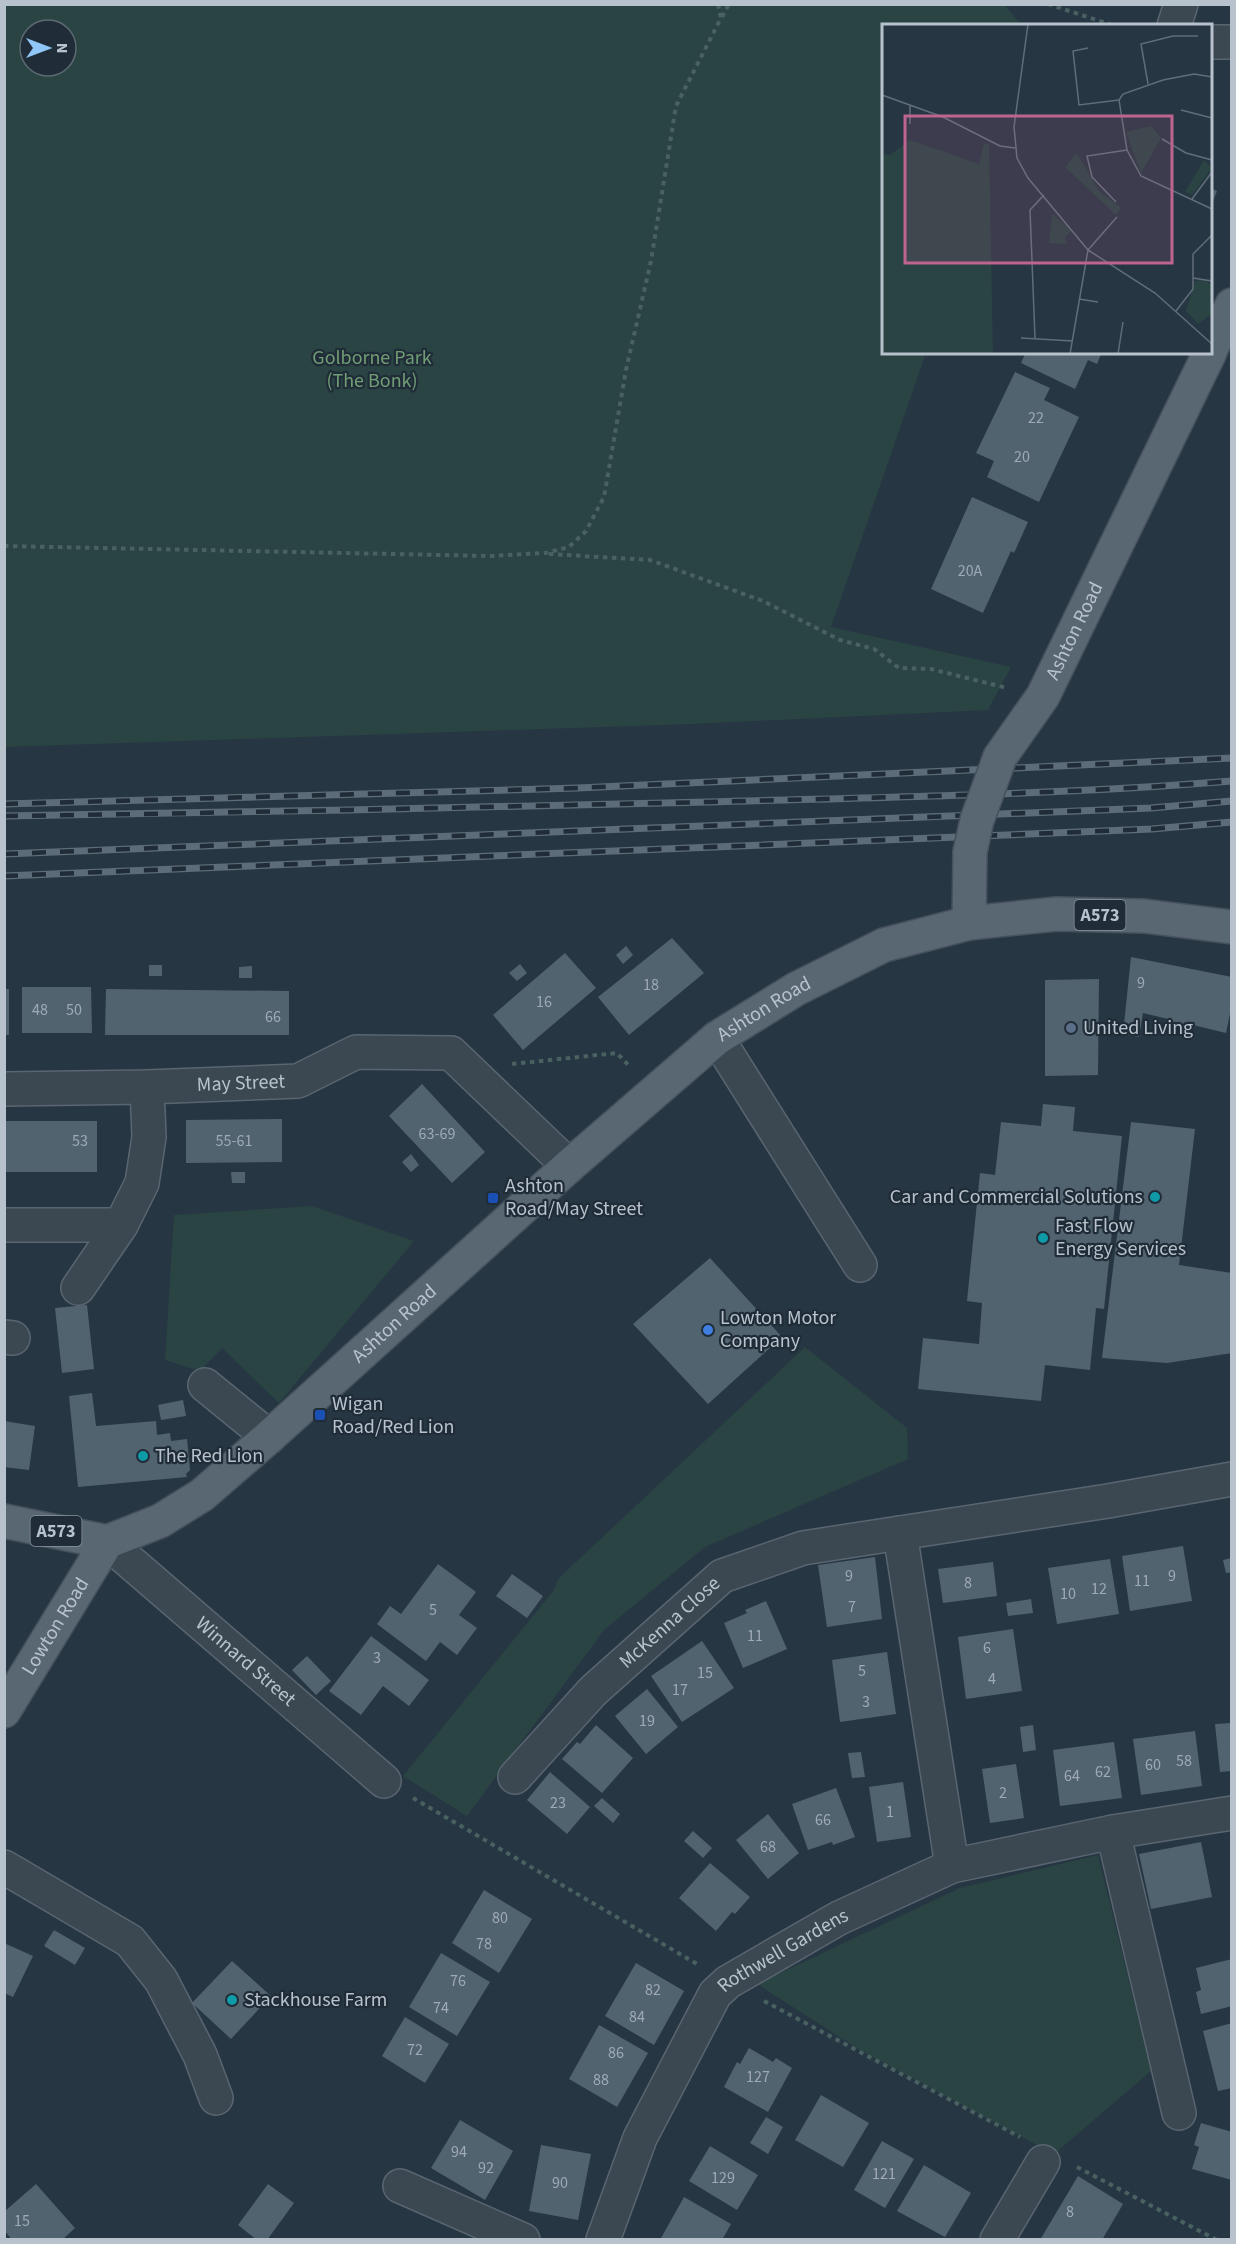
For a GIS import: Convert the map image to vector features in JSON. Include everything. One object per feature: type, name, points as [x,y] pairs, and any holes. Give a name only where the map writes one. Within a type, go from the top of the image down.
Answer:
[{"type":"main road","name":"Ashton Road","points":[[1212,346],[1223,312]]},
{"type":"main road","name":"Ashton Road","points":[[107,1542],[160,1521],[202,1495],[569,1166],[717,1038],[796,990],[884,945],[969,922],[970,852],[977,820],[1000,757],[1043,696],[1209,354]]},
{"type":"main road","name":"A573","points":[[969,922],[1057,914],[1144,916],[1232,927]]},
{"type":"main road","name":"A573","points":[[4,1521],[107,1542]]},
{"type":"main road","name":"Lowton Road","points":[[4,1711],[107,1542]]},
{"type":"street","points":[[1175,24],[1181,4]]},
{"type":"street","points":[[1212,42],[1232,42]]},
{"type":"street","points":[[717,1038],[860,1265]]},
{"type":"street","name":"May Street","points":[[4,1089],[147,1087],[298,1081],[356,1052],[451,1053],[569,1166]]},
{"type":"street","points":[[78,1288],[122,1225],[142,1183],[149,1137],[147,1087]]},
{"type":"street","points":[[4,1225],[122,1225]]},
{"type":"street","points":[[205,1385],[269,1437]]},
{"type":"street","name":"McKenna Close","points":[[516,1777],[593,1691],[722,1576],[803,1548],[1108,1501],[1232,1479]]},
{"type":"street","points":[[900,1533],[952,1866]]},
{"type":"street","name":"Winnard Street","points":[[107,1542],[384,1781]]},
{"type":"street","name":"Rothwell Gardens","points":[[603,2240],[640,2138],[715,1994],[728,1982],[839,1918],[952,1866],[1113,1832],[1232,1813]]},
{"type":"street","points":[[1113,1832],[1123,1910],[1179,2113]]},
{"type":"street","points":[[4,1867],[130,1941],[161,1980],[200,2055],[216,2098]]},
{"type":"street","points":[[997,2240],[1058,2164]]},
{"type":"street","points":[[400,2186],[524,2240]]},
{"type":"path","points":[[718,4],[721,18]]},
{"type":"path","points":[[546,553],[568,547],[586,531],[604,497],[626,370],[651,261],[676,106],[729,4]]},
{"type":"path","points":[[1048,4],[1109,24]]},
{"type":"path","points":[[4,546],[54,549],[478,556],[546,553],[650,560],[763,602],[840,640],[874,649],[899,668],[931,669],[1043,696]]},
{"type":"path","points":[[467,1068],[617,1053],[653,1094]]},
{"type":"path","points":[[384,1781],[728,1982],[1022,2138]]},
{"type":"path","points":[[1058,2164],[1217,2240]]},
{"type":"green space","name":"Golborne Park (The Bonk)","points":[[4,5],[1005,5],[1020,24],[882,24],[882,354],[926,354],[831,627],[1011,667],[988,710],[691,724],[5,747]]},
{"type":"green space","points":[[312,1206],[414,1241],[279,1403],[222,1348],[200,1371],[165,1360],[174,1215]]},
{"type":"green space","points":[[805,1347],[907,1428],[908,1459],[705,1547],[604,1630],[467,1816],[403,1776],[554,1590],[559,1578]]},
{"type":"green space","points":[[1098,1855],[1151,2071],[1054,2154],[860,2050],[757,1984],[960,1888]]},
{"type":"building","points":[[1212,189],[1217,191],[1212,204]]},
{"type":"building","points":[[1025,354],[1101,354],[1097,364],[1088,360],[1075,389],[1021,363]]},
{"type":"building","points":[[1015,372],[1050,388],[1044,400],[1079,417],[1039,502],[987,477],[994,461],[976,453]]},
{"type":"building","points":[[972,497],[1028,522],[1014,553],[1011,551],[983,613],[931,589]]},
{"type":"building","points":[[672,938],[704,973],[629,1035],[598,997]]},
{"type":"building","points":[[626,946],[633,955],[623,964],[616,955]]},
{"type":"building","points":[[565,953],[596,988],[523,1050],[493,1015]]},
{"type":"building","points":[[1131,957],[1232,977],[1232,1004],[1226,1033],[1189,1024],[1189,1033],[1168,1031],[1168,1019],[1143,1013],[1139,1037],[1123,1034]]},
{"type":"building","points":[[520,964],[527,973],[517,981],[509,973]]},
{"type":"building","points":[[149,965],[162,965],[162,976],[149,976]]},
{"type":"building","points":[[252,966],[252,978],[239,978],[239,967]]},
{"type":"building","name":"United Living","points":[[1099,979],[1098,1075],[1045,1076],[1045,980]]},
{"type":"building","points":[[22,987],[91,987],[92,1033],[22,1033]]},
{"type":"building","points":[[4,989],[9,989],[9,1035],[4,1035]]},
{"type":"building","points":[[106,989],[289,991],[289,1035],[105,1035]]},
{"type":"building","points":[[422,1084],[485,1152],[452,1183],[389,1116]]},
{"type":"building","name":"Fast Flow Energy Services","points":[[1043,1104],[1075,1107],[1073,1131],[1122,1136],[1104,1309],[1096,1308],[1090,1370],[1045,1365],[1041,1401],[918,1389],[923,1338],[979,1344],[982,1303],[967,1301],[980,1173],[995,1175],[1001,1122],[1041,1126]]},
{"type":"building","points":[[282,1119],[282,1162],[186,1163],[186,1120]]},
{"type":"building","points":[[4,1121],[97,1121],[97,1172],[4,1172]]},
{"type":"building","name":"Car and Commercial Solutions","points":[[1131,1122],[1195,1129],[1179,1265],[1232,1273],[1232,1353],[1167,1363],[1102,1358]]},
{"type":"building","points":[[411,1154],[419,1165],[411,1172],[402,1162]]},
{"type":"building","points":[[231,1172],[245,1172],[245,1183],[232,1183]]},
{"type":"building","name":"Lowton Motor Company","points":[[710,1258],[782,1337],[708,1404],[633,1324]]},
{"type":"building","points":[[87,1305],[94,1369],[62,1373],[55,1308]]},
{"type":"building","name":"The Red Lion","points":[[92,1393],[96,1426],[156,1421],[157,1435],[170,1433],[171,1441],[187,1439],[190,1470],[186,1474],[187,1477],[78,1487],[69,1396]]},
{"type":"building","points":[[183,1400],[186,1416],[161,1420],[158,1405]]},
{"type":"building","points":[[4,1421],[35,1426],[29,1470],[4,1467]]},
{"type":"building","points":[[1183,1546],[1192,1601],[1130,1611],[1122,1556]]},
{"type":"building","points":[[875,1557],[882,1619],[827,1627],[818,1565]]},
{"type":"building","points":[[1232,1558],[1232,1572],[1226,1573],[1223,1560]]},
{"type":"building","points":[[1110,1559],[1119,1614],[1057,1624],[1048,1568]]},
{"type":"building","points":[[993,1562],[997,1596],[943,1603],[938,1569]]},
{"type":"building","points":[[438,1564],[476,1592],[459,1615],[477,1628],[457,1655],[440,1642],[426,1661],[377,1624],[390,1606],[401,1614]]},
{"type":"building","points":[[512,1574],[543,1596],[527,1618],[496,1596]]},
{"type":"building","points":[[1031,1599],[1033,1613],[1008,1616],[1006,1603]]},
{"type":"building","points":[[766,1601],[787,1649],[743,1668],[724,1623],[747,1613],[745,1610]]},
{"type":"building","points":[[1013,1629],[1022,1691],[966,1699],[958,1637]]},
{"type":"building","points":[[371,1636],[429,1680],[409,1706],[383,1686],[361,1715],[329,1691]]},
{"type":"building","points":[[702,1641],[734,1688],[682,1722],[651,1676]]},
{"type":"building","points":[[887,1652],[896,1714],[840,1722],[832,1660]]},
{"type":"building","points":[[307,1656],[331,1681],[316,1695],[292,1670]]},
{"type":"building","points":[[647,1689],[678,1727],[646,1754],[615,1716]]},
{"type":"building","points":[[1232,1723],[1232,1771],[1220,1772],[1215,1724]]},
{"type":"building","points":[[596,1725],[633,1758],[602,1793],[562,1759],[577,1742],[580,1744]]},
{"type":"building","points":[[1033,1725],[1036,1750],[1023,1752],[1020,1727]]},
{"type":"building","points":[[1195,1731],[1202,1786],[1141,1795],[1133,1739]]},
{"type":"building","points":[[1114,1742],[1122,1798],[1060,1806],[1053,1750]]},
{"type":"building","points":[[861,1752],[865,1777],[852,1778],[848,1753]]},
{"type":"building","points":[[1016,1764],[1024,1818],[990,1823],[982,1769]]},
{"type":"building","points":[[550,1772],[590,1807],[567,1834],[527,1800]]},
{"type":"building","points":[[903,1782],[911,1837],[877,1842],[869,1787]]},
{"type":"building","points":[[836,1788],[855,1837],[833,1845],[832,1842],[808,1850],[792,1804]]},
{"type":"building","points":[[602,1798],[620,1814],[613,1823],[594,1806]]},
{"type":"building","points":[[768,1814],[799,1853],[768,1879],[736,1840]]},
{"type":"building","points":[[693,1831],[712,1848],[703,1858],[684,1841]]},
{"type":"building","points":[[1201,1842],[1212,1897],[1151,1909],[1139,1854]]},
{"type":"building","points":[[710,1863],[750,1897],[735,1914],[732,1912],[716,1931],[679,1898]]},
{"type":"building","points":[[484,1890],[532,1919],[499,1973],[452,1943]]},
{"type":"building","points":[[54,1930],[85,1948],[75,1965],[44,1946]]},
{"type":"building","points":[[4,1943],[33,1956],[13,1997],[4,1993]]},
{"type":"building","points":[[441,1953],[490,1982],[457,2036],[409,2007]]},
{"type":"building","points":[[1232,1959],[1232,2006],[1201,2014],[1196,1992],[1201,1990],[1196,1968]]},
{"type":"building","name":"Stackhouse Farm","points":[[232,1961],[271,1996],[231,2039],[192,2003]]},
{"type":"building","points":[[636,1963],[684,1991],[654,2045],[605,2016]]},
{"type":"building","points":[[405,2017],[449,2044],[425,2083],[382,2056]]},
{"type":"building","points":[[1232,2023],[1232,2088],[1218,2091],[1203,2031]]},
{"type":"building","points":[[599,2025],[648,2053],[617,2107],[569,2079]]},
{"type":"building","points":[[749,2048],[773,2062],[776,2058],[792,2068],[768,2112],[724,2087],[737,2062],[740,2064]]},
{"type":"building","points":[[821,2095],[869,2123],[843,2167],[795,2140]]},
{"type":"building","points":[[766,2117],[783,2127],[768,2154],[750,2143]]},
{"type":"building","points":[[460,2120],[513,2151],[485,2200],[431,2168]]},
{"type":"building","points":[[1201,2123],[1232,2132],[1232,2180],[1192,2169],[1199,2147],[1194,2145]]},
{"type":"building","points":[[882,2141],[914,2159],[885,2208],[854,2190]]},
{"type":"building","points":[[541,2145],[591,2154],[578,2220],[529,2211]]},
{"type":"building","points":[[710,2146],[758,2175],[737,2210],[689,2181]]},
{"type":"building","points":[[924,2165],[971,2193],[945,2237],[897,2211]]},
{"type":"building","points":[[1078,2176],[1123,2204],[1102,2240],[1040,2240]]},
{"type":"building","points":[[36,2184],[75,2228],[62,2240],[12,2240],[5,2231],[5,2211]]},
{"type":"building","points":[[268,2184],[294,2203],[267,2240],[257,2240],[238,2225]]},
{"type":"building","points":[[684,2197],[731,2224],[722,2240],[660,2240]]},
{"type":"railway","points":[[4,804],[578,788],[1232,758]]},
{"type":"railway","points":[[4,816],[904,797],[1232,781]]},
{"type":"railway","points":[[4,854],[1151,808],[1232,801]]},
{"type":"railway","points":[[4,876],[1152,829],[1232,822]]},
{"type":"place","name":"United Living","points":[[1071,1028]]},
{"type":"place","name":"Car and Commercial Solutions","points":[[1155,1197]]},
{"type":"place","name":"Ashton Road/May Street","points":[[493,1198]]},
{"type":"place","name":"Fast Flow Energy Services","points":[[1043,1238]]},
{"type":"place","name":"Lowton Motor Company","points":[[708,1330]]},
{"type":"place","name":"Wigan Road/Red Lion","points":[[320,1415]]},
{"type":"place","name":"The Red Lion","points":[[143,1456]]},
{"type":"place","name":"Stackhouse Farm","points":[[232,2000]]}]
